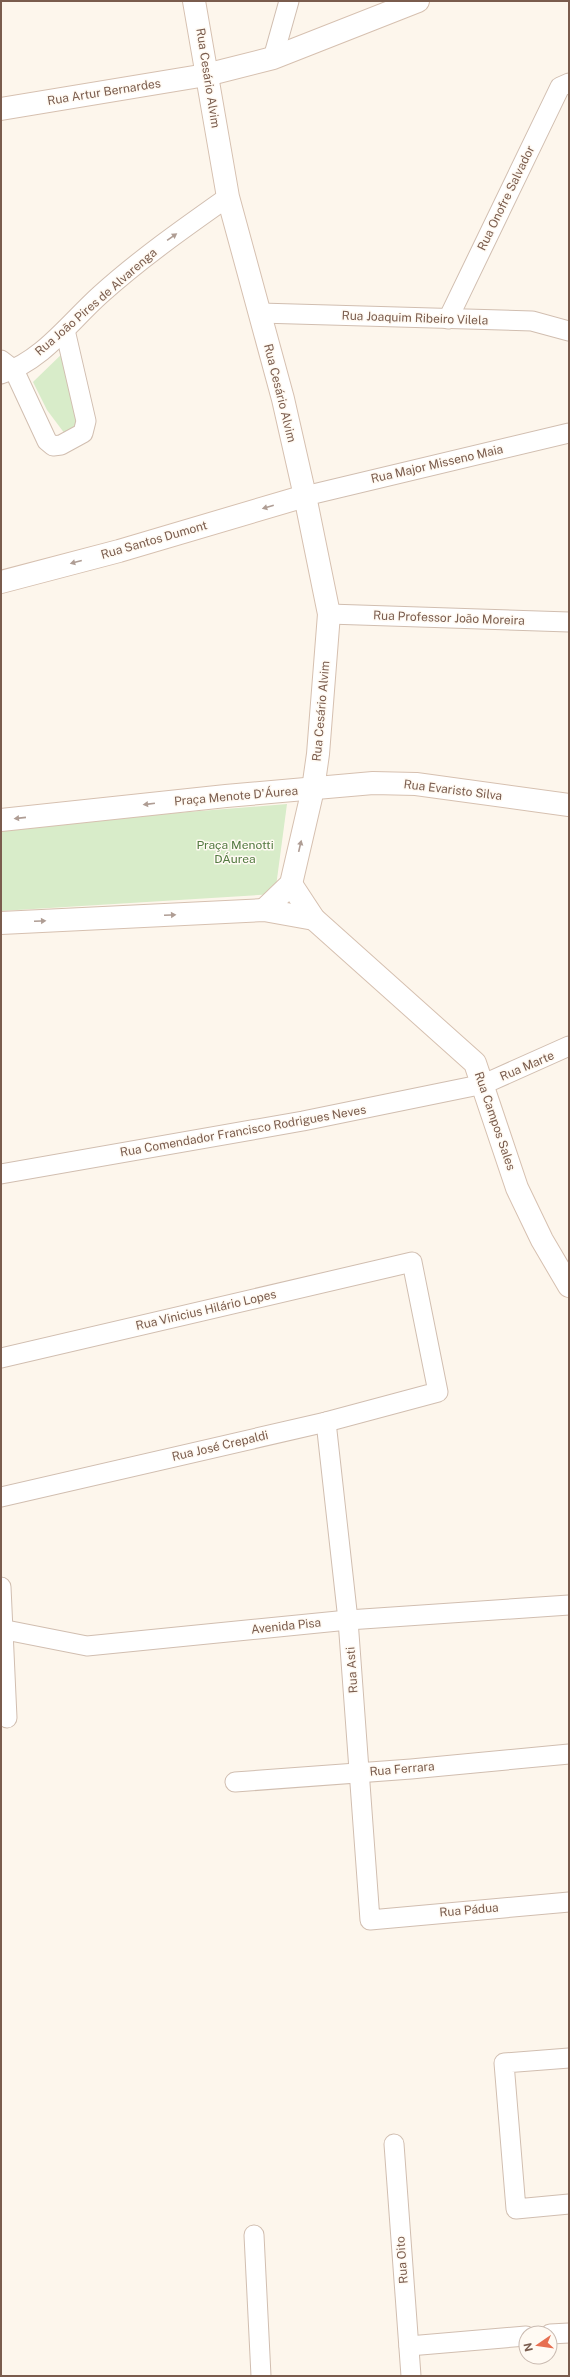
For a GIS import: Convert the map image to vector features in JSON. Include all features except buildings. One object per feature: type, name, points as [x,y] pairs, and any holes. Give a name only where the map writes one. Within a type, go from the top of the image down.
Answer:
[{"type":"street","name":"Rua Cesário Alvim","points":[[194,1],[228,197],[283,399],[306,496],[329,614],[318,754],[313,789]]},
{"type":"street","points":[[273,58],[289,1]]},
{"type":"street","name":"Rua Artur Bernardes","points":[[1,109],[206,75],[273,58],[418,1]]},
{"type":"street","name":"Rua Onofre Salvador","points":[[448,319],[560,87],[569,83]]},
{"type":"street","name":"Rua João Pires de Alvarenga","points":[[5,368],[42,351],[100,296],[153,250],[228,197]]},
{"type":"street","name":"Rua Joaquim Ribeiro Vilela","points":[[260,313],[532,321],[569,331]]},
{"type":"street","points":[[5,368],[48,441],[53,446],[61,445],[83,433],[86,421],[65,330]]},
{"type":"street","name":"Rua Major Misseno Maia","points":[[306,496],[569,433]]},
{"type":"street","name":"Rua Santos Dumont","points":[[1,582],[119,551],[306,496]]},
{"type":"street","name":"Rua Professor João Moreira","points":[[329,614],[569,622]]},
{"type":"street","name":"Rua Evaristo Silva","points":[[313,789],[373,783],[416,784],[569,806]]},
{"type":"street","name":"Praça Menote D'Áurea","points":[[1,820],[226,796],[313,789],[291,884]]},
{"type":"street","points":[[264,910],[291,884]]},
{"type":"street","name":"Rua Campos Sales","points":[[291,884],[314,919],[475,1063],[484,1084],[517,1188],[542,1240],[569,1286]]},
{"type":"street","points":[[1,923],[264,910],[314,919]]},
{"type":"street","name":"Rua Marte","points":[[484,1084],[568,1049]]},
{"type":"street","name":"Rua Comendador Francisco Rodrigues Neves","points":[[1,1174],[303,1121],[484,1084]]},
{"type":"street","name":"Rua Vinicius Hilário Lopes","points":[[1,1358],[412,1262],[438,1392]]},
{"type":"street","name":"Rua José Crepaldi","points":[[1,1497],[326,1422],[438,1392]]},
{"type":"street","name":"Rua Asti","points":[[326,1422],[348,1620],[370,1920]]},
{"type":"street","points":[[1,1587],[7,1718]]},
{"type":"street","name":"Avenida Pisa","points":[[3,1629],[87,1646],[348,1620],[569,1605]]},
{"type":"street","name":"Rua Ferrara","points":[[235,1782],[360,1773],[569,1754]]},
{"type":"street","name":"Rua Pádua","points":[[370,1920],[569,1902]]},
{"type":"street","points":[[569,2058],[504,2063],[516,2209],[569,2204]]},
{"type":"street","name":"Rua Oito","points":[[394,2144],[411,2376]]},
{"type":"street","points":[[254,2235],[261,2376]]},
{"type":"street","points":[[558,2334],[569,2333]]},
{"type":"street","points":[[409,2346],[518,2337]]},
{"type":"green space","points":[[67,349],[83,420],[68,438],[47,410],[33,382]]},
{"type":"green space","name":"Praça Menotti DÁurea","points":[[287,804],[275,894],[1,911],[1,827]]}]
